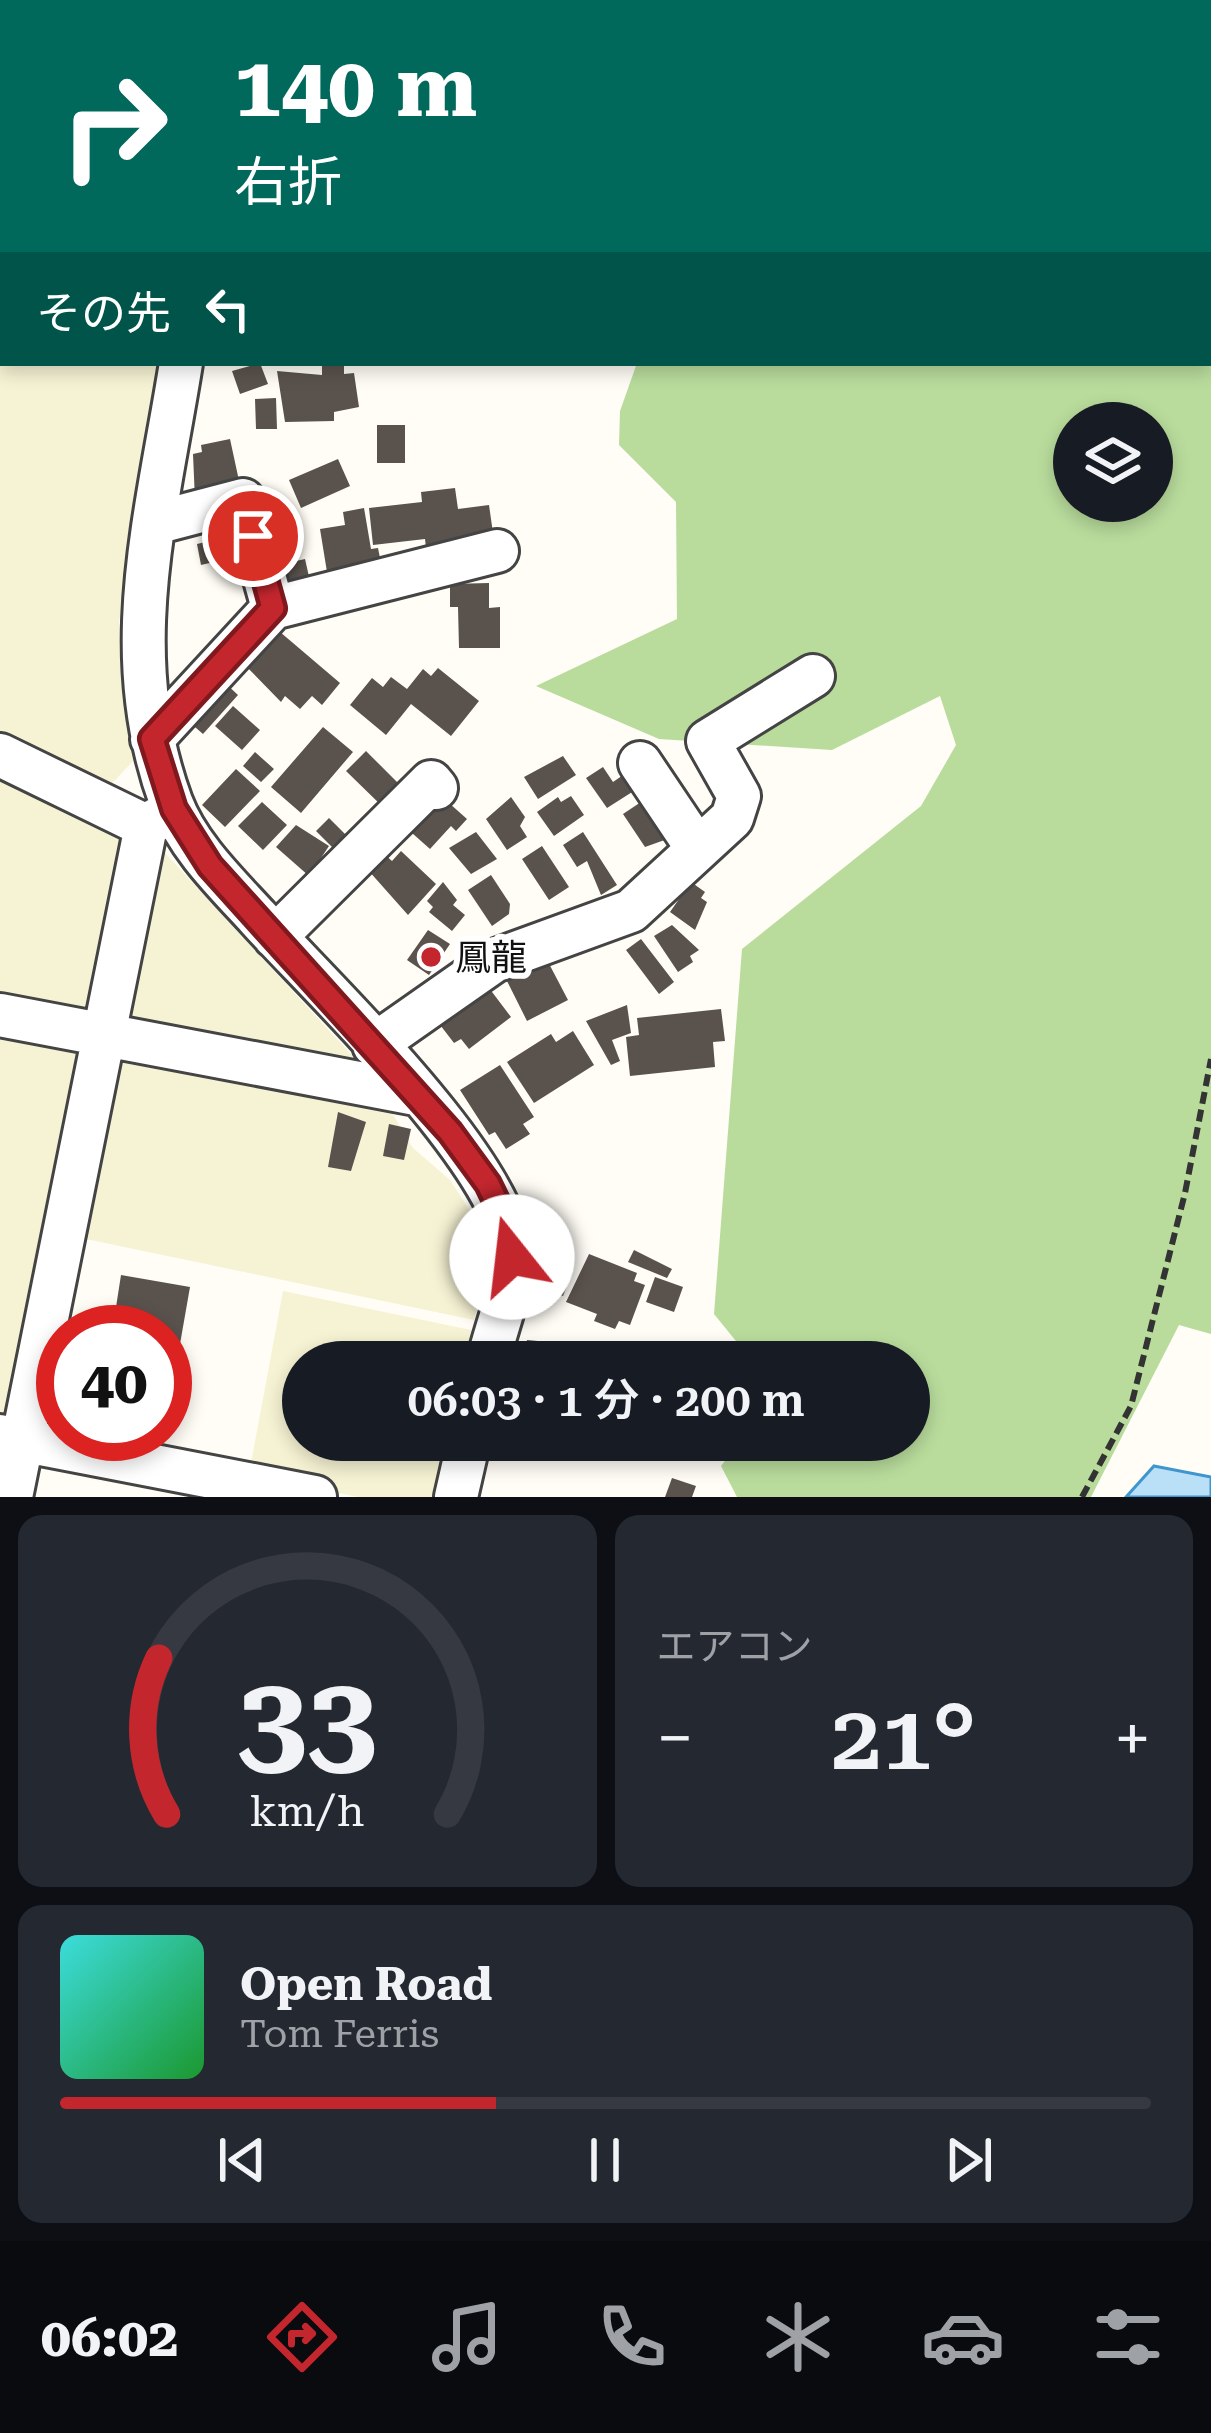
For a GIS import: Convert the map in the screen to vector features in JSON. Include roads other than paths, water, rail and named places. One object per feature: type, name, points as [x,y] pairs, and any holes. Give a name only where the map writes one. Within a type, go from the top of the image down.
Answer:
[{"type":"street","points":[[11,1497],[11,1438],[160,818],[140,657],[155,523],[181,366]]},
{"type":"street","points":[[155,523],[243,500],[273,608]]},
{"type":"street","points":[[152,739],[273,608],[496,551]]},
{"type":"street","points":[[374,1045],[494,961],[631,911],[732,818],[739,796],[708,741],[813,676]]},
{"type":"street","points":[[0,754],[160,818],[210,866],[416,1094],[488,1184],[505,1219],[512,1257],[493,1341]]},
{"type":"street","points":[[640,763],[697,848]]},
{"type":"street","points":[[275,937],[431,782],[436,788]]},
{"type":"street","points":[[0,1015],[416,1094]]},
{"type":"street","points":[[11,1438],[315,1497]]},
{"type":"street","points":[[456,1497],[465,1461]]},
{"type":"water","points":[[1154,1466],[1211,1477],[1211,1497],[1126,1497]]},
{"type":"place","name":"鳳龍","points":[[431,957]]}]
